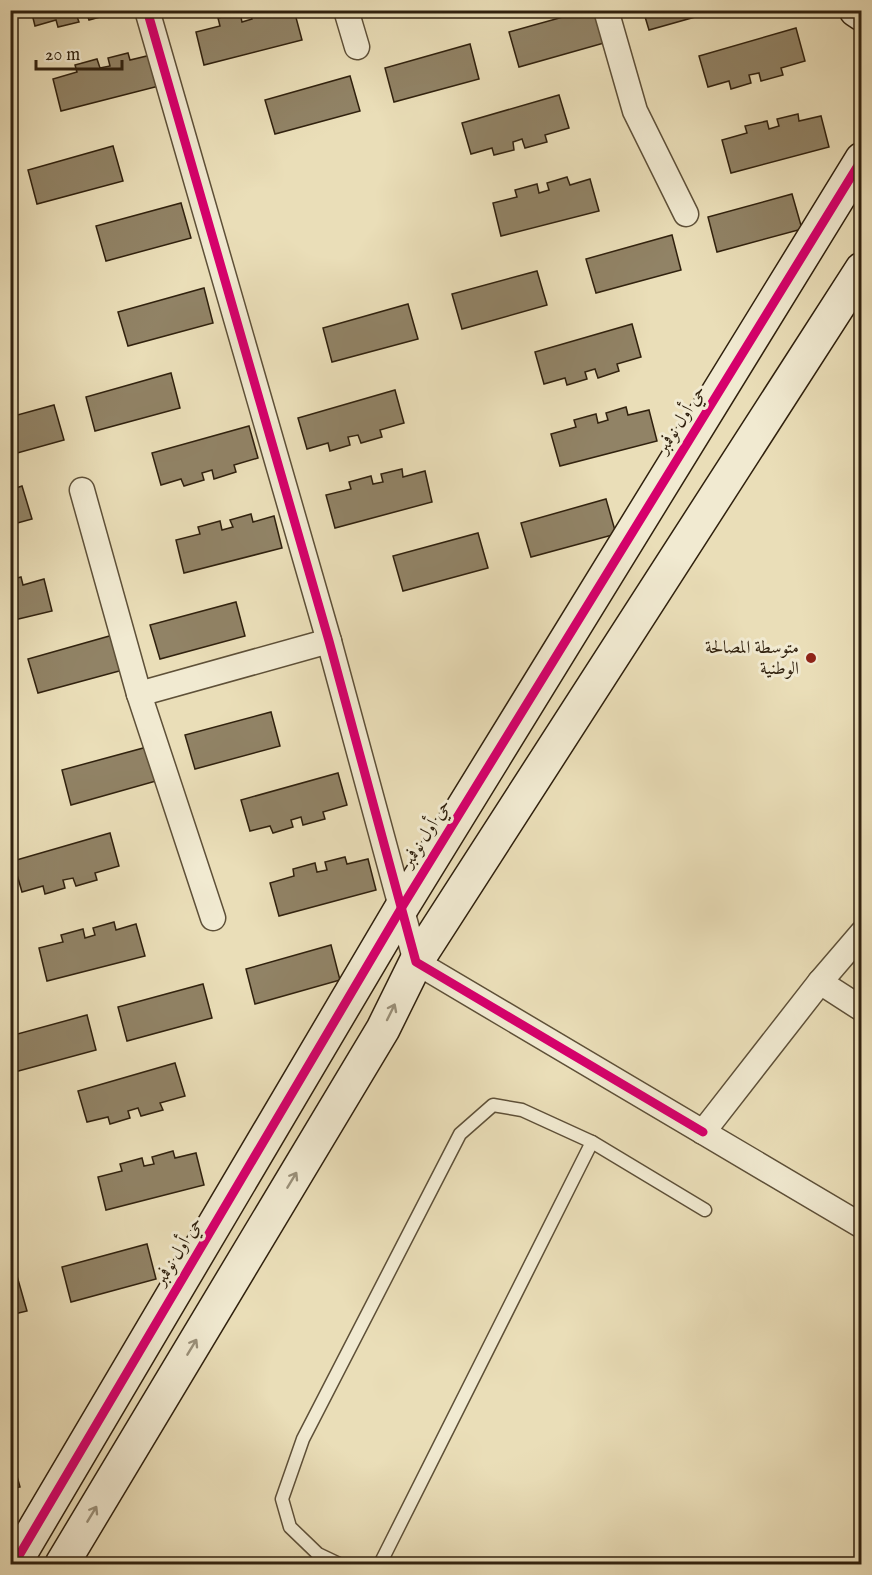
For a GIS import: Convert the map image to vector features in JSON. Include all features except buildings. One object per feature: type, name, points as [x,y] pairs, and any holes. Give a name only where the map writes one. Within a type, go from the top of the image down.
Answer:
[{"type":"street","points":[[147,10],[328,640],[416,962],[861,1226]]},
{"type":"street","points":[[346,10],[357,47]]},
{"type":"street","points":[[606,10],[635,111],[686,214]]},
{"type":"street","points":[[856,10],[861,14]]},
{"type":"street","name":"حي أول نوفمبر","points":[[14,1564],[402,907],[861,159]]},
{"type":"street","points":[[62,1564],[383,1029],[416,962],[861,269]]},
{"type":"street","points":[[82,490],[139,694],[213,918]]},
{"type":"street","points":[[139,694],[328,640]]},
{"type":"street","points":[[703,1132],[861,933]]},
{"type":"street","points":[[820,982],[861,1009]]},
{"type":"lane","points":[[339,1564],[318,1554],[290,1527],[282,1499],[303,1439],[460,1134],[493,1105],[522,1110],[592,1142],[705,1210]]},
{"type":"lane","points":[[380,1564],[592,1142]]},
{"type":"cycle path","points":[[147,10],[329,641],[416,962],[703,1132]]},
{"type":"cycle path","points":[[14,1564],[402,907],[862,159]]},
{"type":"place","name":"متوسطة المصالحة الوطنية","points":[[811,658]]}]
